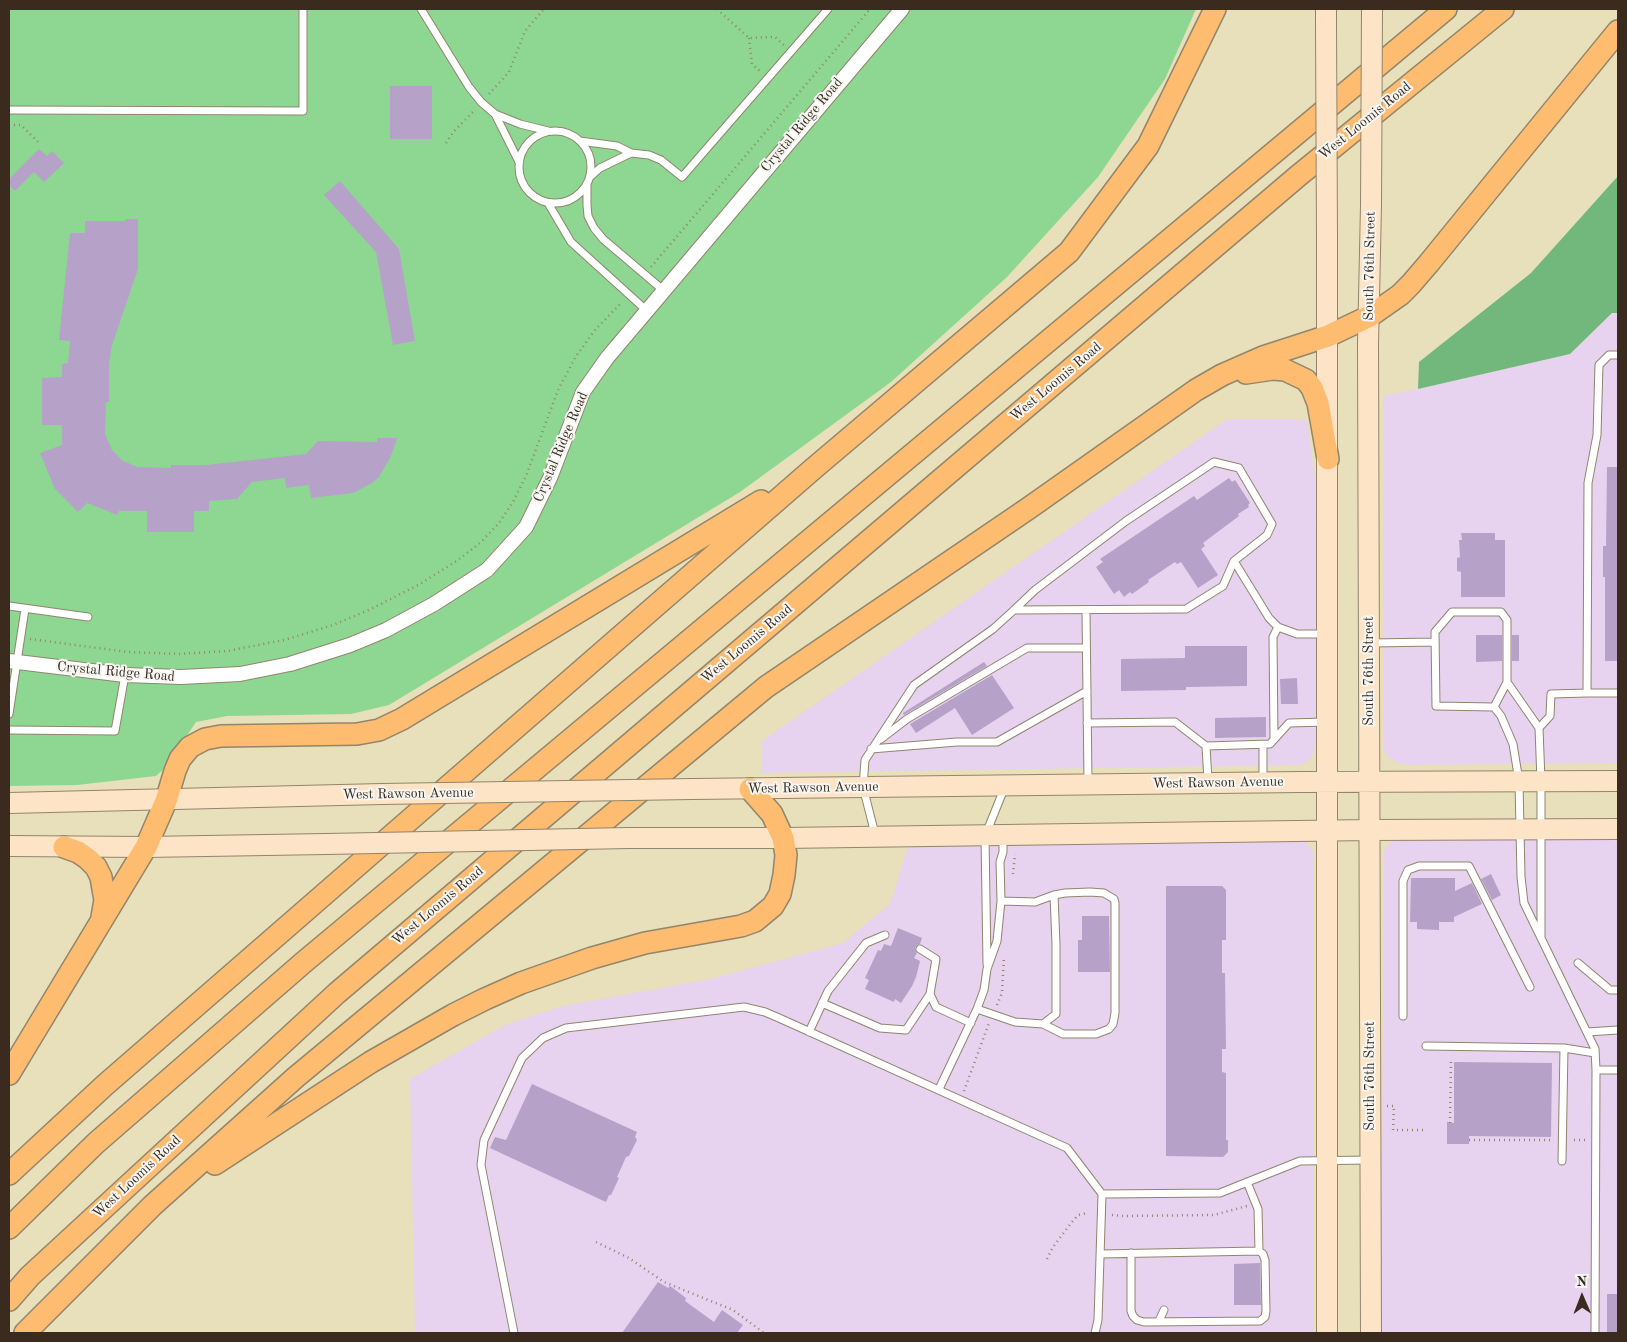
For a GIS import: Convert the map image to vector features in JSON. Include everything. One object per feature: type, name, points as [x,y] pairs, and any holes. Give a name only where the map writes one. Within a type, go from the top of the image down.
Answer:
[{"type":"main road","points":[[9,1174],[106,1084],[813,469],[1069,252],[1148,146],[1215,9]]},
{"type":"main road","name":"South 76th Street","points":[[1371,1333],[1368,344],[1370,316],[1372,9]]},
{"type":"main road","points":[[9,1228],[96,1143],[304,962],[1446,9]]},
{"type":"main road","name":"West Loomis Road","points":[[9,1300],[30,1276],[337,993],[1298,176],[1503,9]]},
{"type":"main road","points":[[1326,17],[1328,336],[1327,1333]]},
{"type":"main road","points":[[25,1333],[152,1205],[296,1077],[766,687],[1029,508],[1196,390],[1222,375],[1263,357],[1328,336],[1370,316],[1400,295],[1618,31]]},
{"type":"main road","points":[[1196,390],[1234,376],[1253,372],[1273,369],[1294,373],[1306,380],[1312,388],[1318,403],[1328,460]]},
{"type":"main road","points":[[9,1074],[146,848],[166,800],[180,759],[190,747],[205,739],[221,736],[357,734],[379,730],[410,714],[813,469]]},
{"type":"main road","name":"West Rawson Avenue","points":[[9,803],[692,789],[1208,783],[1618,781]]},
{"type":"main road","points":[[152,1205],[371,1062],[453,1014],[521,983],[592,958],[645,943],[741,926],[755,921],[773,906],[780,894],[786,856],[782,838],[772,814],[750,789]]},
{"type":"main road","points":[[9,846],[146,848],[629,838],[1618,829]]},
{"type":"main road","points":[[64,847],[78,852],[96,867],[101,877],[105,900],[102,920]]},
{"type":"street","name":"Crystal Ridge Road","points":[[13,661],[125,675],[181,678],[240,674],[290,664],[350,645],[386,630],[434,604],[487,570],[526,528],[550,478],[583,392],[607,358],[902,9]]},
{"type":"lane","points":[[9,110],[303,111],[303,9]]},
{"type":"lane","points":[[421,9],[469,87],[481,102],[495,114],[548,132]]},
{"type":"lane","points":[[580,141],[617,146],[631,153],[649,155],[660,160],[682,177],[828,9]]},
{"type":"lane","points":[[495,114],[519,162],[521,178],[529,193],[538,199],[548,203],[560,203],[570,200],[580,194],[590,177],[591,164],[588,152],[580,141],[571,134],[560,131],[538,135],[522,151],[519,162]]},
{"type":"lane","points":[[590,177],[600,168],[631,153]]},
{"type":"lane","points":[[587,185],[588,216],[594,228],[602,239],[663,290]]},
{"type":"lane","points":[[548,203],[571,242],[646,310]]},
{"type":"lane","points":[[1587,693],[1588,483],[1597,435],[1599,365],[1609,355],[1618,355]]},
{"type":"lane","points":[[876,837],[863,787],[865,760],[914,685],[993,629],[1036,590],[1126,521],[1214,462],[1239,468],[1272,524],[1267,536],[1234,561],[1223,586],[1186,609],[1014,610]]},
{"type":"lane","points":[[1234,561],[1268,618],[1278,627],[1297,634],[1328,634]]},
{"type":"lane","points":[[9,606],[88,617]]},
{"type":"lane","points":[[9,714],[13,661],[25,609]]},
{"type":"lane","points":[[1086,610],[1088,785]]},
{"type":"lane","points":[[1452,612],[1501,612],[1507,620],[1507,682],[1494,707],[1436,706],[1435,632],[1452,612]]},
{"type":"lane","points":[[1274,739],[1273,638],[1278,627]]},
{"type":"lane","points":[[1370,643],[1435,642]]},
{"type":"lane","points":[[873,746],[907,719],[1027,648],[1086,648]]},
{"type":"lane","points":[[9,730],[115,731],[125,675]]},
{"type":"lane","points":[[1507,682],[1540,728],[1541,939]]},
{"type":"lane","points":[[873,746],[997,742],[1087,691]]},
{"type":"lane","points":[[1540,728],[1550,716],[1551,694],[1618,693]]},
{"type":"lane","points":[[1494,707],[1501,716],[1513,744],[1519,781],[1521,877],[1524,903],[1595,1048],[1595,1333]]},
{"type":"lane","points":[[1087,723],[1175,722],[1206,746],[1270,744],[1289,723],[1328,722]]},
{"type":"lane","points":[[1263,744],[1264,783]]},
{"type":"lane","points":[[1206,746],[1208,783]]},
{"type":"lane","points":[[939,1089],[977,1010],[984,990],[987,969],[994,835],[1005,786]]},
{"type":"lane","points":[[987,969],[997,941],[1001,901],[1000,862],[1003,852],[994,835]]},
{"type":"lane","points":[[1403,1016],[1403,881],[1408,870],[1419,866],[1469,866],[1530,987]]},
{"type":"lane","points":[[977,1010],[1015,1022],[1043,1024],[1063,1034],[1096,1034],[1109,1029],[1113,1024],[1115,1013],[1116,929],[1114,899],[1104,893],[1090,892],[1054,895],[1035,902],[1001,901]]},
{"type":"lane","points":[[1043,1024],[1056,1014],[1054,895]]},
{"type":"lane","points":[[809,1032],[828,991],[866,943],[885,935]]},
{"type":"lane","points":[[822,1003],[880,1028],[906,1030],[930,994],[936,959],[920,949]]},
{"type":"lane","points":[[1578,963],[1614,990]]},
{"type":"lane","points":[[930,994],[936,1007],[971,1023]]},
{"type":"lane","points":[[514,1333],[481,1166],[484,1140],[522,1058],[543,1038],[566,1028],[744,1007],[765,1012],[1067,1148],[1102,1194],[1098,1320],[1095,1333]]},
{"type":"lane","points":[[1586,1032],[1618,1030]]},
{"type":"lane","points":[[1426,1046],[1564,1048],[1595,1053]]},
{"type":"lane","points":[[1562,1161],[1564,1048]]},
{"type":"lane","points":[[1596,1070],[1618,1070]]},
{"type":"lane","points":[[1102,1194],[1220,1193],[1300,1161],[1370,1160]]},
{"type":"lane","points":[[1247,1182],[1258,1209],[1258,1251]]},
{"type":"lane","points":[[1100,1254],[1131,1253],[1258,1251],[1263,1254],[1265,1260],[1265,1317],[1260,1321],[1144,1322],[1133,1316],[1131,1311],[1131,1253]]},
{"type":"lane","points":[[1159,1322],[1164,1310]]},
{"type":"path","points":[[489,94],[509,72],[525,31],[544,9]]},
{"type":"path","points":[[717,9],[749,38],[752,64]]},
{"type":"path","points":[[649,269],[870,9]]},
{"type":"path","points":[[749,38],[775,37]]},
{"type":"path","points":[[446,143],[454,131],[475,110]]},
{"type":"path","points":[[9,125],[21,125],[39,143]]},
{"type":"path","points":[[32,639],[128,652],[179,654],[228,651],[284,640],[333,626],[372,609],[420,584],[458,560],[480,543],[499,523],[526,476],[558,390],[566,374],[594,331],[623,301]]},
{"type":"path","points":[[1450,1123],[1451,1046]]},
{"type":"path","points":[[1386,1106],[1394,1106],[1393,1130],[1425,1130]]},
{"type":"path","points":[[1469,1140],[1596,1140]]},
{"type":"path","points":[[1112,1215],[1214,1215],[1248,1206]]},
{"type":"path","points":[[1047,1259],[1054,1246],[1078,1215],[1087,1213]]},
{"type":"path","points":[[596,1242],[629,1258],[664,1282],[733,1310],[764,1333]]},
{"type":"shaded area","points":[[1612,313],[1618,313],[1618,763],[1409,765],[1396,762],[1388,757],[1383,748],[1383,396],[1570,354]]},
{"type":"shaded area","points":[[1226,420],[1307,420],[1315,478],[1316,736],[1314,752],[1310,760],[1300,765],[761,773],[762,741]]},
{"type":"shaded area","points":[[1618,838],[1618,1333],[1381,1333],[1384,852],[1394,840]]},
{"type":"shaded area","points":[[1297,839],[1306,842],[1314,853],[1314,1333],[415,1333],[410,1079],[507,1024],[563,1006],[711,979],[843,943],[890,904],[908,847]]},
{"type":"green space","points":[[9,9],[1196,9],[1165,79],[1098,177],[1007,277],[891,382],[740,492],[389,705],[351,714],[227,716],[196,722],[166,767],[156,776],[77,785],[9,786]]},
{"type":"green space","points":[[1618,176],[1618,313],[1612,313],[1570,354],[1418,389],[1419,362],[1531,273]]},
{"type":"building","points":[[390,86],[432,86],[432,139],[390,139]]},
{"type":"building","points":[[39,149],[47,156],[52,151],[64,163],[44,182],[34,172],[15,191],[9,185],[9,179]]},
{"type":"building","points":[[340,181],[399,249],[415,341],[393,345],[376,252],[324,195]]},
{"type":"building","points":[[125,219],[138,219],[138,269],[112,345],[109,364],[109,402],[106,402],[105,434],[112,450],[123,461],[138,467],[171,468],[171,465],[206,465],[306,454],[318,441],[377,442],[377,438],[397,438],[391,456],[379,477],[353,493],[311,498],[309,485],[286,488],[285,478],[252,482],[237,499],[209,501],[209,511],[194,511],[194,532],[147,532],[147,511],[119,511],[117,515],[87,503],[78,512],[55,489],[40,453],[62,445],[62,425],[42,425],[42,378],[62,377],[62,364],[68,363],[70,341],[59,340],[70,233],[85,233],[85,221],[125,221]]},
{"type":"building","points":[[1607,467],[1618,467],[1618,661],[1605,661],[1603,546],[1606,546]]},
{"type":"building","points":[[1229,478],[1232,482],[1235,480],[1250,503],[1249,507],[1238,514],[1239,516],[1203,543],[1205,546],[1201,549],[1218,575],[1198,588],[1181,562],[1177,564],[1175,562],[1148,580],[1149,582],[1132,594],[1130,592],[1124,597],[1119,590],[1114,594],[1096,567],[1103,562],[1100,559],[1194,496],[1197,500]]},
{"type":"building","points":[[1461,533],[1495,533],[1495,540],[1505,540],[1505,597],[1461,597],[1461,572],[1457,571],[1457,558],[1460,557],[1459,540],[1462,540]]},
{"type":"building","points":[[1476,635],[1502,635],[1502,661],[1476,662]]},
{"type":"building","points":[[1512,635],[1519,635],[1519,661],[1512,661]]},
{"type":"building","points":[[1185,646],[1247,646],[1247,686],[1186,687],[1186,690],[1121,691],[1121,659],[1185,658]]},
{"type":"building","points":[[984,662],[987,666],[904,715],[903,713]]},
{"type":"building","points":[[992,675],[1014,708],[972,735],[955,708],[916,733],[910,724]]},
{"type":"building","points":[[1297,678],[1298,704],[1281,704],[1280,679]]},
{"type":"building","points":[[1266,717],[1266,737],[1215,738],[1215,718]]},
{"type":"building","points":[[1491,874],[1501,895],[1492,900],[1481,879]]},
{"type":"building","points":[[1411,878],[1455,878],[1455,891],[1472,883],[1482,904],[1454,917],[1454,922],[1439,922],[1439,930],[1417,929],[1417,922],[1410,922]]},
{"type":"building","points":[[1166,886],[1222,886],[1226,890],[1226,940],[1222,940],[1222,973],[1225,973],[1226,1049],[1222,1049],[1222,1072],[1226,1073],[1226,1140],[1228,1140],[1228,1152],[1223,1157],[1166,1156]]},
{"type":"building","points":[[1082,916],[1109,916],[1110,972],[1078,972],[1078,940],[1082,940]]},
{"type":"building","points":[[898,928],[922,938],[920,944],[915,948],[917,953],[914,958],[920,961],[916,977],[901,1003],[895,999],[894,1002],[865,989],[869,980],[865,978],[878,950],[881,951],[884,944],[891,946]]},
{"type":"building","points":[[1454,1062],[1552,1063],[1551,1137],[1469,1136],[1469,1144],[1447,1144],[1447,1122],[1454,1123]]},
{"type":"building","points":[[532,1084],[637,1132],[635,1137],[637,1140],[629,1156],[626,1157],[617,1177],[619,1178],[606,1202],[490,1148],[495,1137],[506,1140]]},
{"type":"building","points":[[1260,1263],[1261,1305],[1234,1305],[1234,1264]]},
{"type":"building","points":[[658,1282],[668,1288],[670,1286],[686,1298],[685,1301],[714,1322],[722,1310],[743,1325],[737,1333],[622,1333]]},
{"type":"building","points":[[1607,1294],[1618,1294],[1618,1333],[1607,1333]]}]
